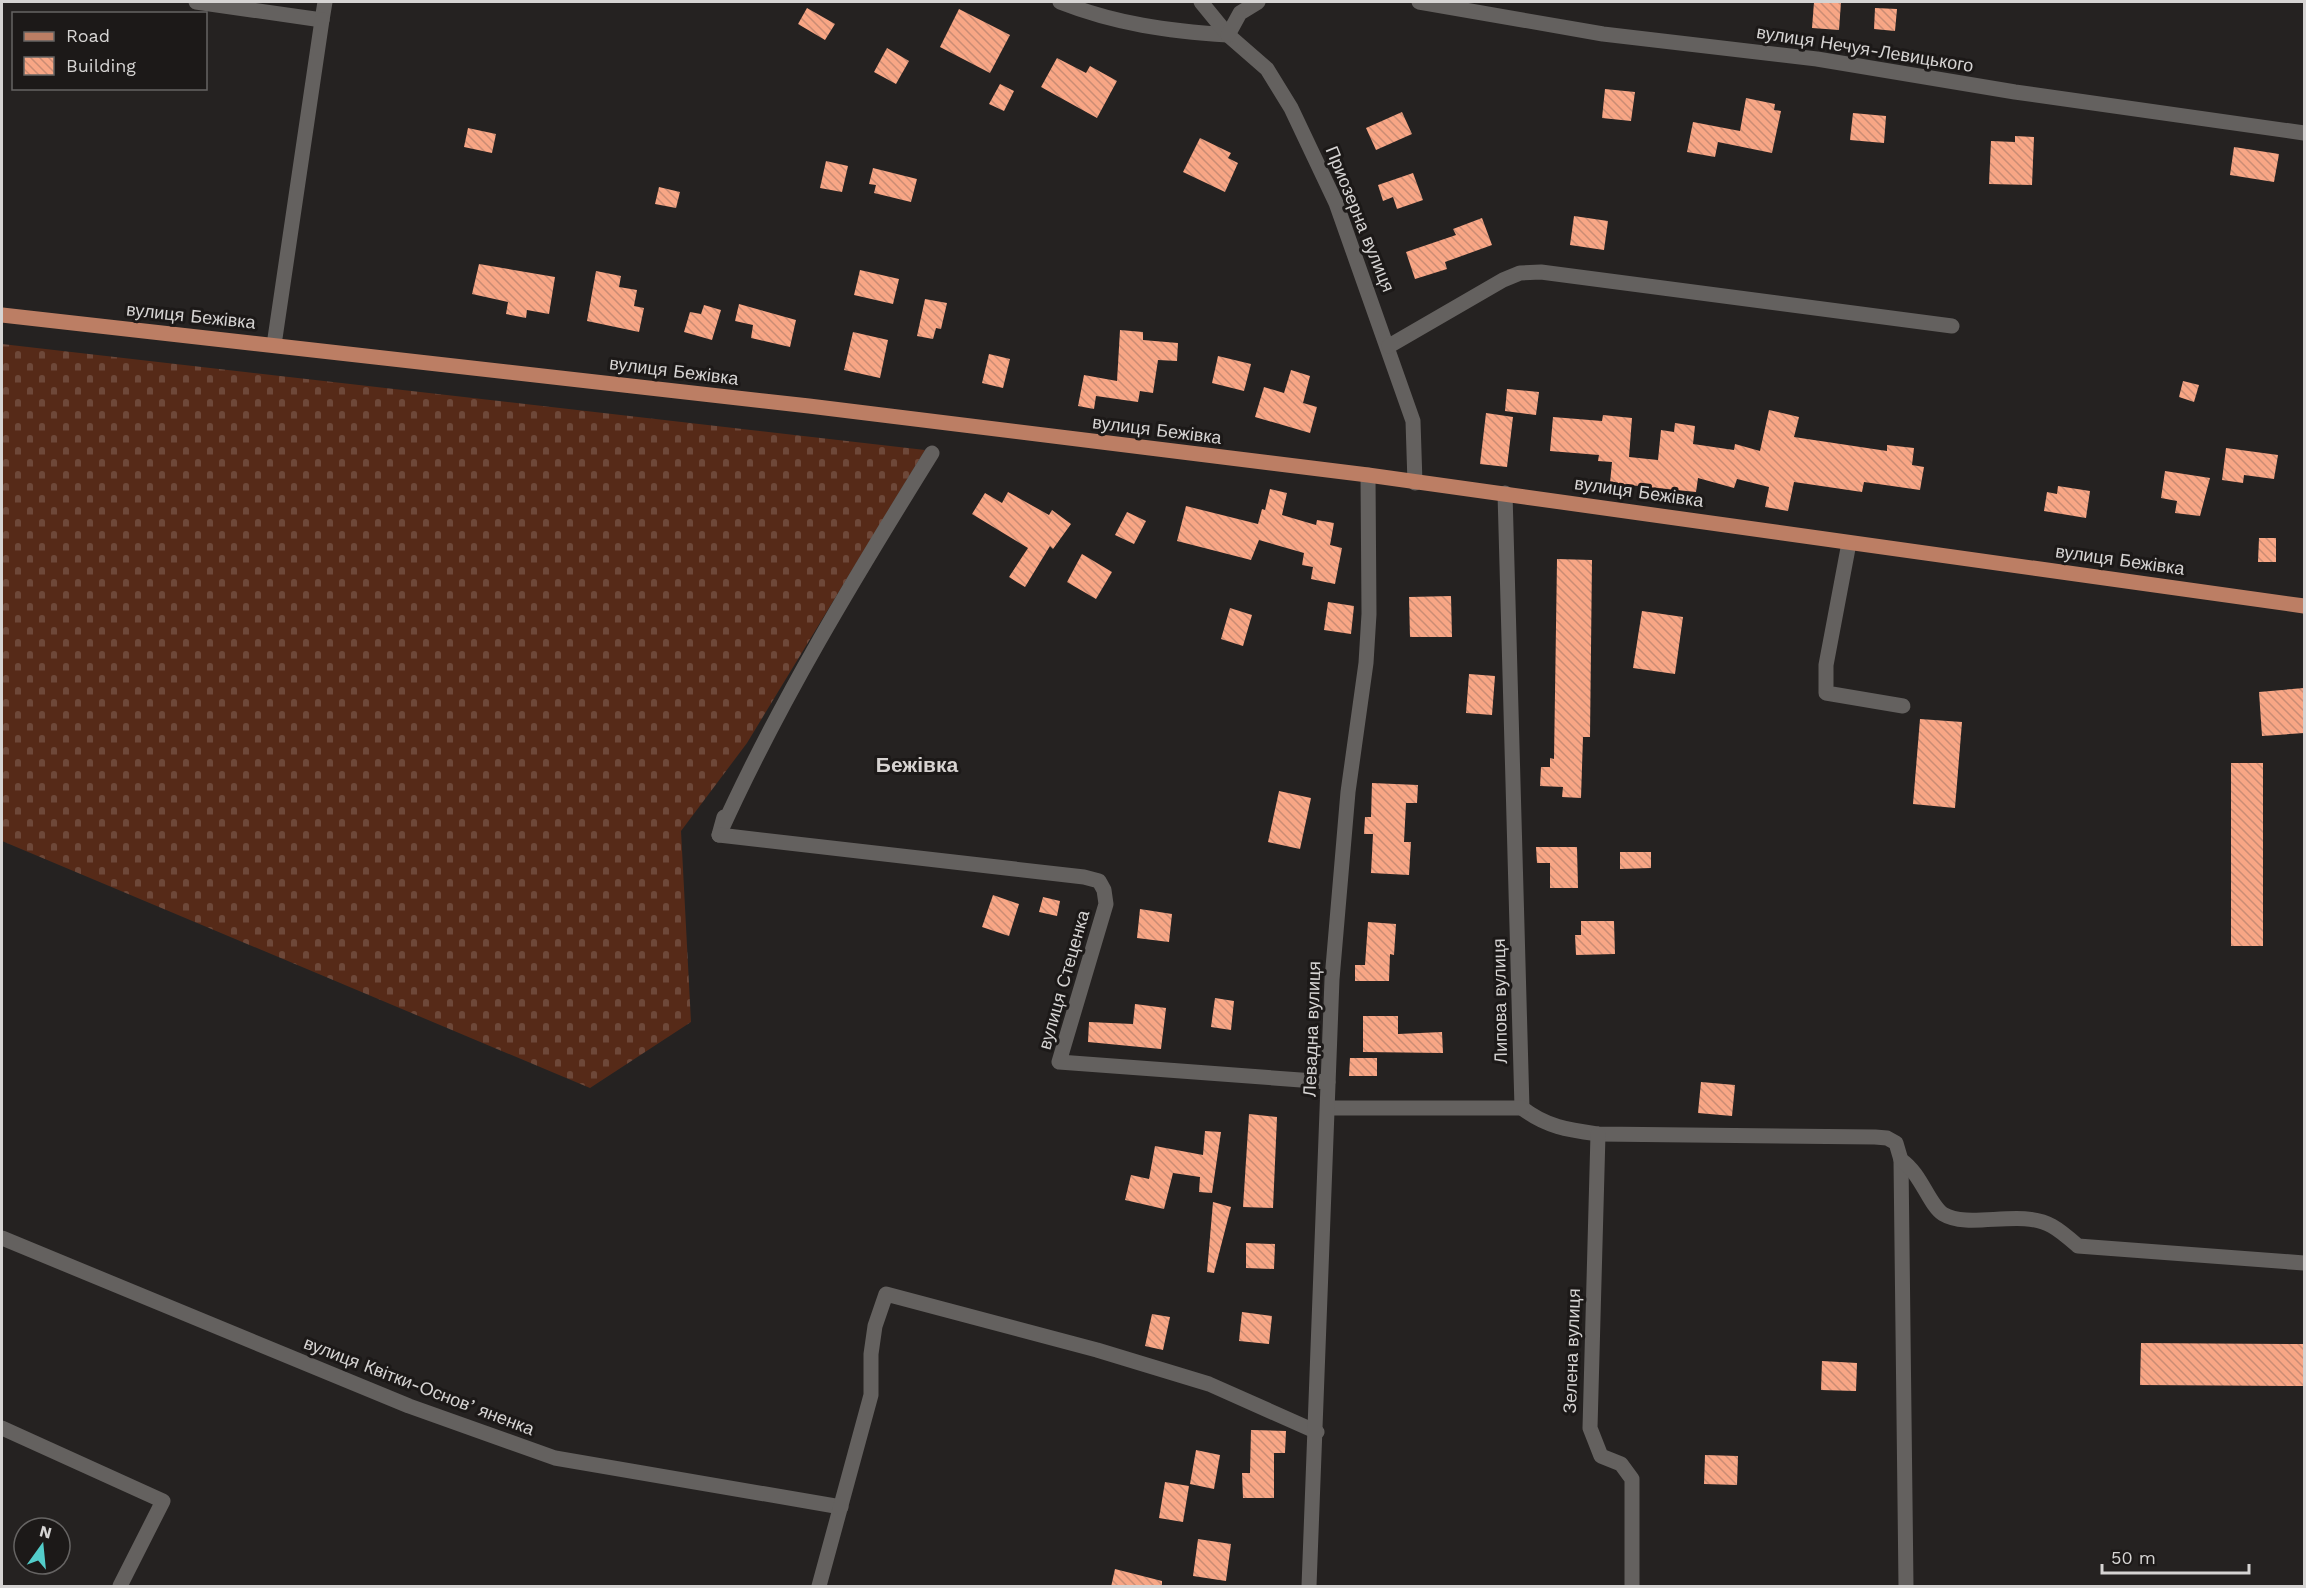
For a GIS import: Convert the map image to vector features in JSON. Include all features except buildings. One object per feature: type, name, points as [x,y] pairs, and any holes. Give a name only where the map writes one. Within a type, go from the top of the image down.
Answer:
[{"type":"main road","name":"вулиця Бежівка","points":[[2,315],[274,345],[1368,475],[2304,606]]},
{"type":"street","points":[[196,2],[322,20]]},
{"type":"street","points":[[274,345],[325,2]]},
{"type":"street","points":[[1060,2],[1089,13],[1167,31],[1228,35],[1240,14],[1258,2]]},
{"type":"street","name":"Приозерна вулиця","points":[[1201,2],[1228,35],[1266,69],[1291,108],[1336,203],[1389,346],[1413,421],[1415,483]]},
{"type":"street","name":"вулиця Нечуя-Левицького","points":[[1419,2],[1603,34],[1817,59],[2015,92],[2304,133]]},
{"type":"street","points":[[1389,346],[1503,280],[1520,273],[1541,272],[1952,326]]},
{"type":"street","points":[[718,835],[737,794],[842,598],[932,453]]},
{"type":"street","name":"Левадна вулиця","points":[[1309,1587],[1317,1432],[1328,1082],[1339,885],[1348,792],[1366,663],[1369,614],[1368,475]]},
{"type":"street","name":"Липова вулиця","points":[[1505,493],[1522,1108]]},
{"type":"street","points":[[1849,543],[1826,665],[1826,693],[1903,706]]},
{"type":"street","points":[[718,835],[724,816]]},
{"type":"street","name":"вулиця Стеценка","points":[[718,835],[1084,877],[1099,881],[1104,890],[1106,904],[1059,1062],[1328,1082]]},
{"type":"street","points":[[1328,1108],[1522,1108],[1538,1120],[1562,1129],[1598,1134],[1887,1138],[1896,1143],[1901,1160],[1906,1587]]},
{"type":"street","name":"Зелена вулиця","points":[[1598,1134],[1590,1428],[1601,1456],[1621,1464],[1632,1479],[1632,1587]]},
{"type":"street","points":[[1901,1160],[1911,1167],[1942,1213],[1958,1218],[2023,1218],[2051,1225],[2078,1246],[2304,1263]]},
{"type":"street","name":"вулиця Квітки-Основʼяненка","points":[[2,1238],[409,1407],[555,1458],[841,1507]]},
{"type":"street","points":[[819,1587],[870,1395],[871,1354],[875,1326],[886,1294],[1097,1350],[1209,1384],[1317,1432]]},
{"type":"street","points":[[2,1428],[163,1502],[120,1587]]},
{"type":"green space","points":[[2,344],[925,450],[747,743],[681,831],[691,1022],[590,1088],[2,841]]},
{"type":"district","name":"Бежівка","points":[[917,765]]}]
